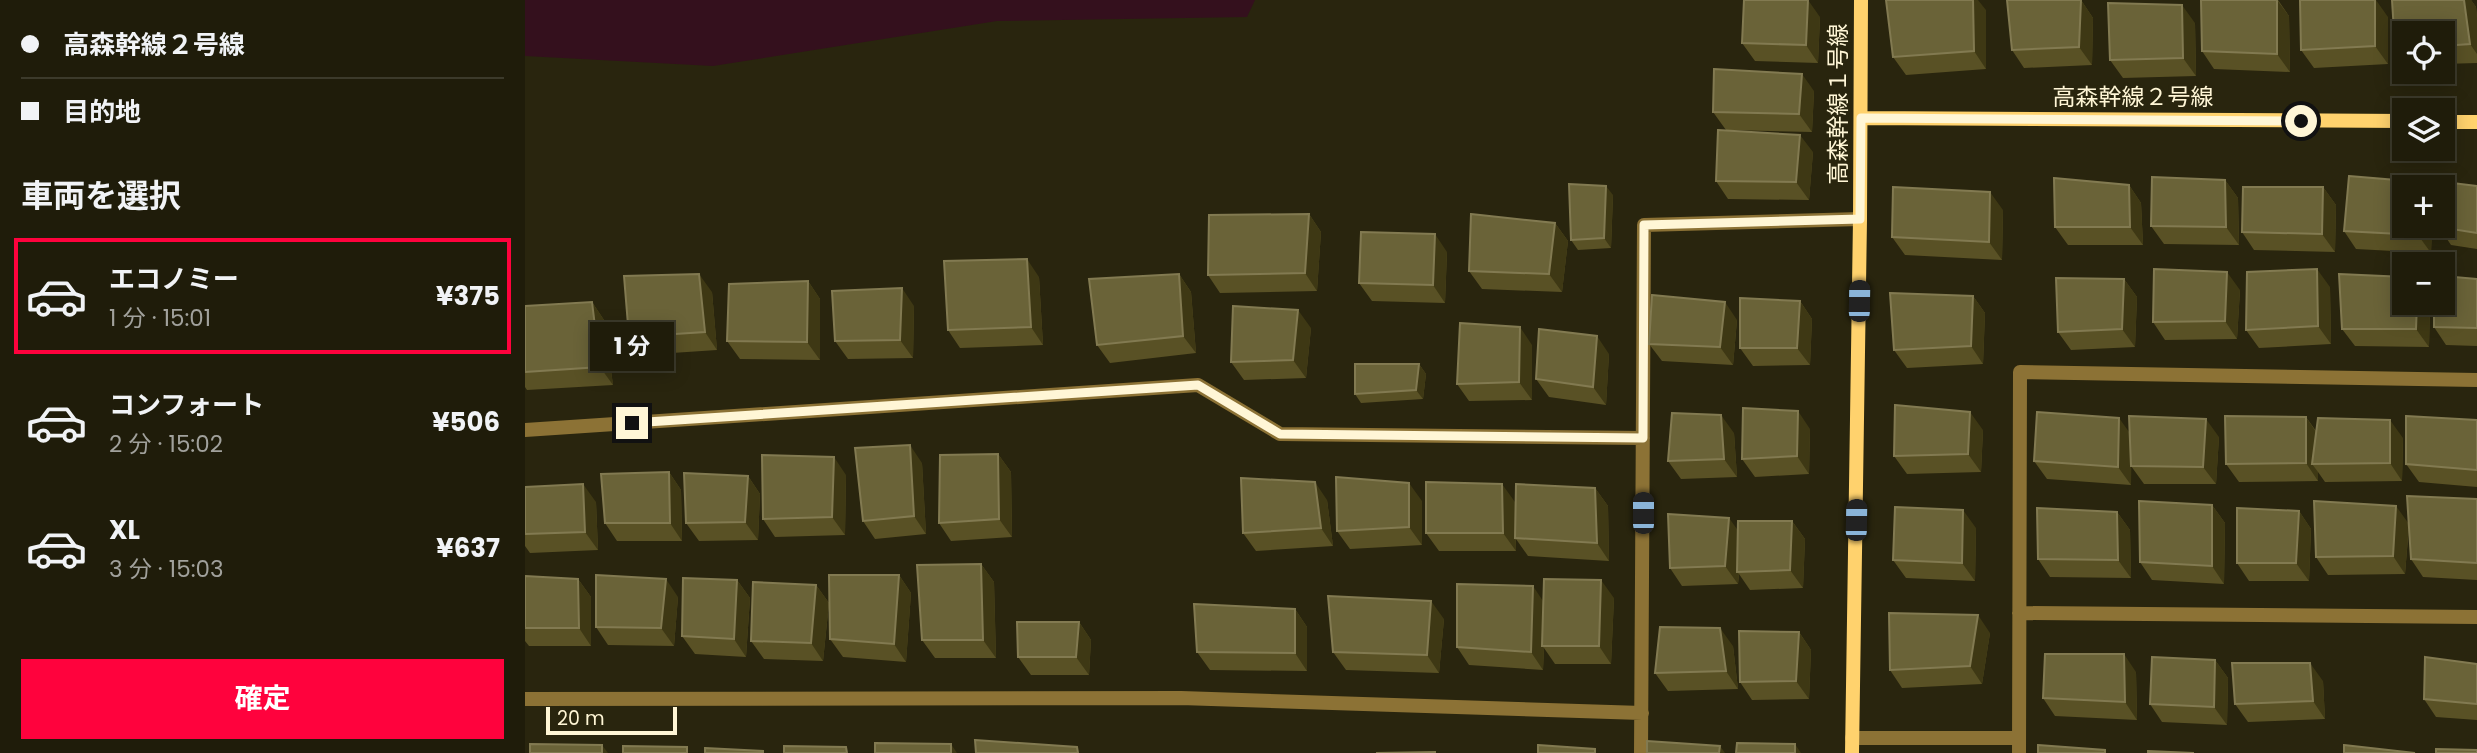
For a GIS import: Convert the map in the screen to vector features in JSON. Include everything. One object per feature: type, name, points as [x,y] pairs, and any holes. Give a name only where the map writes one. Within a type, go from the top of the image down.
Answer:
[{"type":"street","name":"高森幹線１号線","points":[[1852,746],[1861,0]]},
{"type":"street","name":"高森幹線２号線","points":[[1861,118],[2392,121]]},
{"type":"street","points":[[2455,122],[2477,122]]},
{"type":"street","points":[[1641,753],[1644,225],[1860,219]]},
{"type":"street","points":[[1852,746],[2019,746],[2020,372],[2477,380]]},
{"type":"street","points":[[525,430],[1198,385],[1280,434],[1643,438]]},
{"type":"street","points":[[2019,613],[2477,617]]},
{"type":"street","points":[[525,699],[1155,698],[1642,713]]},
{"type":"shaded area","points":[[525,0],[1255,0],[1247,17],[997,21],[713,66],[525,56]]},
{"type":"building","points":[[1744,0],[1808,0],[1806,45],[1742,43]]},
{"type":"building","points":[[1886,0],[1973,0],[1974,51],[1893,57]]},
{"type":"building","points":[[2007,0],[2081,0],[2079,47],[2012,50]]},
{"type":"building","points":[[2201,0],[2277,0],[2277,54],[2202,51]]},
{"type":"building","points":[[2300,0],[2375,0],[2375,46],[2301,50]]},
{"type":"building","points":[[2392,0],[2464,0],[2470,44],[2455,45],[2455,21],[2393,21]]},
{"type":"building","points":[[2108,3],[2182,5],[2183,58],[2110,60]]},
{"type":"building","points":[[1714,69],[1802,74],[1799,114],[1713,112]]},
{"type":"building","points":[[1718,130],[1800,135],[1796,182],[1716,181]]},
{"type":"building","points":[[2349,176],[2392,180],[2392,234],[2344,231]]},
{"type":"building","points":[[2152,177],[2225,180],[2226,227],[2151,226]]},
{"type":"building","points":[[2054,178],[2129,185],[2130,227],[2055,227]]},
{"type":"building","points":[[2455,183],[2477,186],[2477,233],[2455,230]]},
{"type":"building","points":[[1569,184],[1606,186],[1604,238],[1571,240]]},
{"type":"building","points":[[1893,187],[1990,192],[1989,242],[1892,237]]},
{"type":"building","points":[[2243,187],[2323,187],[2322,234],[2242,232]]},
{"type":"building","points":[[1309,214],[1305,273],[1208,275],[1209,215]]},
{"type":"building","points":[[1471,214],[1555,223],[1549,274],[1469,271]]},
{"type":"building","points":[[1361,232],[1435,234],[1433,285],[1359,283]]},
{"type":"building","points":[[1027,259],[1031,327],[948,330],[944,261]]},
{"type":"building","points":[[2154,269],[2227,272],[2225,321],[2153,322]]},
{"type":"building","points":[[2317,269],[2318,326],[2246,330],[2247,272]]},
{"type":"building","points":[[699,274],[705,332],[629,337],[624,276]]},
{"type":"building","points":[[1179,274],[1183,336],[1097,345],[1089,279]]},
{"type":"building","points":[[2339,274],[2392,276],[2392,315],[2417,315],[2416,329],[2342,329]]},
{"type":"building","points":[[2455,277],[2477,279],[2477,328],[2434,327],[2434,315],[2455,315]]},
{"type":"building","points":[[2056,278],[2124,279],[2122,329],[2058,332]]},
{"type":"building","points":[[808,281],[807,342],[727,341],[729,284]]},
{"type":"building","points":[[902,288],[900,340],[835,341],[832,291]]},
{"type":"building","points":[[1890,293],[1973,296],[1971,346],[1894,350]]},
{"type":"building","points":[[1652,295],[1725,302],[1720,347],[1649,344]]},
{"type":"building","points":[[1740,298],[1800,301],[1797,348],[1740,348]]},
{"type":"building","points":[[592,302],[600,367],[525,372],[525,306]]},
{"type":"building","points":[[1233,306],[1298,310],[1293,360],[1231,362]]},
{"type":"building","points":[[1460,323],[1520,327],[1519,382],[1457,384]]},
{"type":"building","points":[[1539,329],[1597,336],[1593,387],[1536,379]]},
{"type":"building","points":[[1355,364],[1419,364],[1416,390],[1355,394]]},
{"type":"building","points":[[1895,405],[1970,412],[1968,454],[1894,456]]},
{"type":"building","points":[[1743,408],[1798,411],[1797,456],[1742,459]]},
{"type":"building","points":[[2037,412],[2119,418],[2118,467],[2034,461]]},
{"type":"building","points":[[1672,413],[1721,415],[1724,459],[1668,461]]},
{"type":"building","points":[[2129,416],[2206,419],[2203,467],[2131,466]]},
{"type":"building","points":[[2225,416],[2306,417],[2306,463],[2226,464]]},
{"type":"building","points":[[2406,416],[2477,420],[2477,470],[2406,464]]},
{"type":"building","points":[[2318,418],[2390,420],[2390,463],[2312,464]]},
{"type":"building","points":[[910,445],[914,516],[863,521],[855,448]]},
{"type":"building","points":[[998,454],[999,519],[939,523],[940,455]]},
{"type":"building","points":[[762,455],[834,457],[832,517],[763,519]]},
{"type":"building","points":[[669,472],[670,523],[605,523],[601,474]]},
{"type":"building","points":[[684,473],[748,476],[745,522],[686,523]]},
{"type":"building","points":[[1336,477],[1409,483],[1409,527],[1337,531]]},
{"type":"building","points":[[1241,478],[1315,482],[1321,528],[1243,533]]},
{"type":"building","points":[[1426,482],[1502,484],[1503,533],[1426,533]]},
{"type":"building","points":[[583,484],[585,532],[525,534],[525,487]]},
{"type":"building","points":[[1516,484],[1595,488],[1597,543],[1515,538]]},
{"type":"building","points":[[2407,496],[2477,499],[2477,563],[2411,559]]},
{"type":"building","points":[[2139,501],[2212,505],[2212,566],[2140,562]]},
{"type":"building","points":[[2314,501],[2396,506],[2393,556],[2316,557]]},
{"type":"building","points":[[1895,507],[1963,510],[1962,563],[1893,560]]},
{"type":"building","points":[[2037,508],[2117,512],[2118,560],[2038,559]]},
{"type":"building","points":[[2237,508],[2299,511],[2296,563],[2237,563]]},
{"type":"building","points":[[1668,514],[1729,518],[1725,566],[1670,568]]},
{"type":"building","points":[[1738,521],[1792,521],[1790,570],[1737,572]]},
{"type":"building","points":[[981,564],[983,640],[922,640],[917,565]]},
{"type":"building","points":[[596,575],[666,579],[661,628],[596,627]]},
{"type":"building","points":[[829,575],[899,575],[894,644],[830,639]]},
{"type":"building","points":[[525,576],[578,579],[579,628],[525,628]]},
{"type":"building","points":[[683,578],[737,580],[734,639],[682,636]]},
{"type":"building","points":[[1544,579],[1601,580],[1599,646],[1542,646]]},
{"type":"building","points":[[753,582],[816,585],[811,643],[751,641]]},
{"type":"building","points":[[1457,584],[1533,586],[1531,652],[1457,647]]},
{"type":"building","points":[[1328,596],[1431,601],[1427,655],[1333,652]]},
{"type":"building","points":[[1194,604],[1295,609],[1295,653],[1197,652]]},
{"type":"building","points":[[1889,613],[1978,615],[1970,666],[1890,670]]},
{"type":"building","points":[[1017,622],[1079,622],[1076,657],[1018,657]]},
{"type":"building","points":[[1660,627],[1720,628],[1726,671],[1655,673]]},
{"type":"building","points":[[1739,631],[1799,632],[1796,681],[1740,682]]},
{"type":"building","points":[[2045,654],[2124,654],[2125,702],[2043,698]]},
{"type":"building","points":[[2152,657],[2215,660],[2214,707],[2150,704]]},
{"type":"building","points":[[2425,657],[2477,664],[2477,704],[2424,699]]},
{"type":"building","points":[[2232,663],[2310,663],[2313,701],[2235,704]]},
{"type":"building","points":[[975,740],[1077,747],[1078,753],[976,753]]},
{"type":"building","points":[[1647,741],[1720,746],[1719,753],[1647,753]]},
{"type":"building","points":[[875,743],[951,744],[951,753],[875,753]]},
{"type":"building","points":[[1737,743],[1795,744],[1795,753],[1736,753]]},
{"type":"building","points":[[530,744],[602,745],[602,753],[530,753]]},
{"type":"building","points":[[1538,745],[1595,749],[1595,753],[1538,753]]},
{"type":"building","points":[[2038,745],[2105,750],[2105,753],[2038,753]]},
{"type":"building","points":[[2344,745],[2415,753],[2344,753]]},
{"type":"building","points":[[623,746],[687,747],[687,753],[623,753]]},
{"type":"building","points":[[784,746],[846,747],[847,753],[784,753]]},
{"type":"building","points":[[705,748],[763,751],[763,753],[705,753]]},
{"type":"building","points":[[2436,749],[2477,750],[2477,753],[2436,753]]},
{"type":"building","points":[[2148,751],[2194,753],[2148,753]]},
{"type":"route","points":[[632,423],[1198,385],[1280,434],[1643,438],[1644,225],[1860,219],[1861,118],[2301,121]]}]
